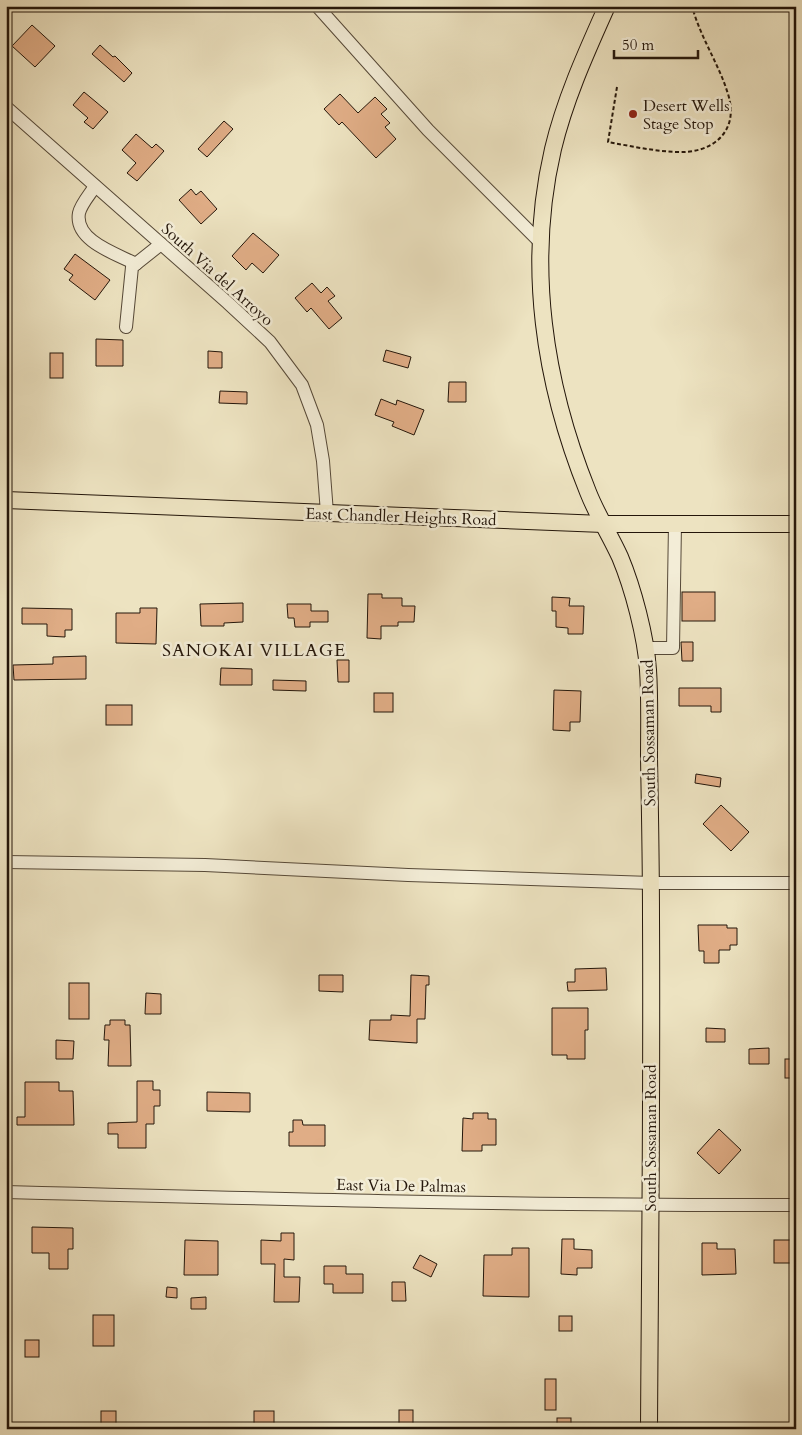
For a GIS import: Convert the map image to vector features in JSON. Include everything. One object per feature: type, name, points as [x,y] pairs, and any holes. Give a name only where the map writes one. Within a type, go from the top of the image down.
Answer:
[{"type":"main road","name":"South Sossaman Road","points":[[607,6],[578,71],[564,109],[553,148],[543,198],[540,242],[540,287],[545,338],[555,391],[574,454],[589,495],[621,559],[646,648],[648,671],[651,883],[650,1429]]},
{"type":"main road","name":"East Chandler Heights Road","points":[[6,500],[603,524],[796,524]]},
{"type":"street","points":[[317,6],[428,130],[540,242]]},
{"type":"street","name":"South Via del Arroyo","points":[[6,107],[270,342],[302,385],[318,425],[327,513]]},
{"type":"street","points":[[95,186],[79,212],[80,227],[98,247],[136,264]]},
{"type":"street","points":[[126,327],[132,267],[161,244]]},
{"type":"street","points":[[646,648],[674,648],[675,524]]},
{"type":"street","points":[[6,862],[205,865],[408,875],[651,883],[796,883]]},
{"type":"street","name":"East Via De Palmas","points":[[6,1192],[395,1202],[796,1205]]},
{"type":"path","points":[[618,87],[608,142],[678,152],[696,150],[714,144],[726,134],[730,122],[731,108],[728,94],[696,22],[692,6]]},
{"type":"building","points":[[32,25],[55,46],[35,67],[12,46]]},
{"type":"building","points":[[100,45],[113,57],[115,56],[132,73],[124,82],[92,54]]},
{"type":"building","points":[[84,92],[108,112],[93,129],[84,122],[88,118],[73,105]]},
{"type":"building","points":[[340,94],[358,113],[375,97],[387,109],[381,114],[390,123],[385,127],[396,139],[376,158],[342,122],[339,125],[324,109]]},
{"type":"building","points":[[224,121],[233,129],[207,157],[198,149]]},
{"type":"building","points":[[136,134],[152,148],[156,144],[164,151],[137,181],[127,173],[136,163],[122,150]]},
{"type":"building","points":[[191,189],[196,195],[201,191],[217,209],[201,224],[179,200]]},
{"type":"building","points":[[253,233],[279,255],[263,273],[252,263],[246,270],[232,256]]},
{"type":"building","points":[[75,254],[110,280],[95,300],[69,280],[73,275],[64,269]]},
{"type":"building","points":[[312,283],[321,293],[327,287],[335,296],[328,301],[342,318],[329,329],[311,308],[307,312],[295,298]]},
{"type":"building","points":[[96,339],[123,340],[123,366],[96,366]]},
{"type":"building","points":[[386,350],[411,357],[408,368],[383,361]]},
{"type":"building","points":[[208,351],[222,352],[222,368],[208,368]]},
{"type":"building","points":[[50,353],[63,353],[63,378],[50,378]]},
{"type":"building","points":[[449,382],[466,382],[466,402],[448,402]]},
{"type":"building","points":[[220,391],[247,392],[247,404],[219,403]]},
{"type":"building","points":[[381,399],[396,405],[397,400],[424,410],[414,435],[392,426],[394,422],[375,415]]},
{"type":"building","points":[[682,592],[715,592],[715,621],[682,621]]},
{"type":"building","points":[[368,594],[382,594],[382,598],[402,598],[402,606],[415,606],[414,622],[398,622],[398,626],[381,626],[381,639],[367,638]]},
{"type":"building","points":[[552,597],[570,598],[569,606],[584,606],[583,634],[568,634],[568,628],[556,627],[556,611],[552,611]]},
{"type":"building","points":[[243,603],[243,622],[224,623],[224,626],[201,626],[200,604]]},
{"type":"building","points":[[287,604],[311,604],[311,611],[328,611],[328,622],[310,622],[310,627],[295,627],[294,618],[288,618]]},
{"type":"building","points":[[22,608],[72,609],[72,630],[65,630],[65,637],[47,636],[47,624],[22,624]]},
{"type":"building","points":[[140,608],[157,608],[156,644],[116,643],[116,613],[140,613]]},
{"type":"building","points":[[681,642],[693,642],[693,661],[682,661]]},
{"type":"building","points":[[86,656],[86,679],[14,680],[13,665],[53,664],[53,657]]},
{"type":"building","points":[[337,660],[349,660],[349,682],[338,682]]},
{"type":"building","points":[[221,668],[252,669],[252,685],[220,685]]},
{"type":"building","points":[[273,680],[306,681],[306,691],[273,690]]},
{"type":"building","points":[[679,688],[721,688],[721,712],[711,712],[711,706],[679,706]]},
{"type":"building","points":[[554,690],[581,691],[580,722],[570,722],[570,731],[553,730]]},
{"type":"building","points":[[374,693],[393,693],[393,712],[374,712]]},
{"type":"building","points":[[106,705],[132,705],[132,725],[106,725]]},
{"type":"building","points":[[696,774],[721,778],[720,787],[695,783]]},
{"type":"building","points":[[721,805],[749,832],[731,851],[703,824]]},
{"type":"building","points":[[698,925],[727,925],[727,928],[737,928],[737,945],[730,945],[730,950],[719,950],[719,963],[704,963],[704,951],[699,951]]},
{"type":"building","points":[[606,968],[607,990],[568,991],[567,982],[575,982],[575,969]]},
{"type":"building","points":[[319,975],[343,975],[343,992],[319,991]]},
{"type":"building","points":[[411,975],[429,976],[429,985],[426,985],[425,1019],[417,1019],[417,1043],[369,1040],[370,1020],[391,1020],[391,1015],[410,1016]]},
{"type":"building","points":[[69,983],[89,983],[89,1019],[69,1019]]},
{"type":"building","points":[[146,993],[161,994],[161,1014],[145,1014]]},
{"type":"building","points":[[552,1008],[588,1008],[588,1030],[585,1030],[585,1059],[567,1059],[567,1055],[552,1055]]},
{"type":"building","points":[[110,1020],[125,1020],[125,1025],[130,1025],[131,1066],[108,1066],[109,1040],[104,1040],[105,1025],[110,1025]]},
{"type":"building","points":[[706,1028],[725,1029],[725,1042],[706,1042]]},
{"type":"building","points":[[56,1040],[74,1041],[73,1059],[56,1059]]},
{"type":"building","points":[[769,1048],[769,1064],[749,1064],[749,1049]]},
{"type":"building","points":[[785,1059],[796,1059],[796,1078],[785,1078]]},
{"type":"building","points":[[137,1081],[153,1081],[153,1090],[160,1090],[160,1106],[154,1106],[154,1124],[146,1124],[146,1148],[118,1148],[118,1134],[108,1134],[108,1123],[137,1122]]},
{"type":"building","points":[[25,1082],[59,1082],[59,1091],[73,1091],[74,1125],[17,1125],[17,1117],[25,1117]]},
{"type":"building","points":[[207,1092],[250,1093],[250,1112],[207,1111]]},
{"type":"building","points":[[473,1113],[488,1113],[488,1119],[496,1119],[496,1145],[482,1145],[482,1151],[462,1151],[463,1118],[473,1119]]},
{"type":"building","points":[[293,1120],[302,1120],[303,1125],[325,1125],[325,1146],[289,1146],[289,1132],[293,1132]]},
{"type":"building","points":[[719,1129],[741,1150],[719,1174],[697,1153]]},
{"type":"building","points":[[32,1227],[73,1228],[73,1249],[68,1249],[68,1269],[49,1269],[49,1253],[32,1253]]},
{"type":"building","points":[[281,1233],[294,1233],[294,1260],[284,1259],[284,1277],[300,1277],[299,1302],[274,1302],[275,1264],[261,1264],[261,1240],[281,1241]]},
{"type":"building","points":[[562,1239],[574,1239],[574,1249],[592,1250],[592,1268],[577,1268],[577,1275],[561,1274]]},
{"type":"building","points":[[185,1240],[218,1241],[218,1275],[184,1275]]},
{"type":"building","points":[[774,1240],[796,1240],[796,1263],[774,1263]]},
{"type":"building","points":[[702,1243],[717,1243],[717,1249],[735,1249],[736,1274],[702,1275]]},
{"type":"building","points":[[512,1248],[529,1248],[529,1297],[483,1296],[484,1255],[512,1255]]},
{"type":"building","points":[[420,1255],[437,1264],[431,1277],[413,1268]]},
{"type":"building","points":[[324,1266],[346,1266],[346,1274],[363,1274],[363,1293],[333,1293],[333,1284],[324,1284]]},
{"type":"building","points":[[392,1282],[405,1282],[406,1301],[392,1301]]},
{"type":"building","points":[[167,1287],[177,1288],[177,1298],[166,1297]]},
{"type":"building","points":[[206,1297],[206,1309],[191,1309],[191,1298]]},
{"type":"building","points":[[93,1315],[114,1315],[114,1346],[93,1346]]},
{"type":"building","points":[[559,1316],[572,1316],[572,1331],[559,1331]]},
{"type":"building","points":[[25,1340],[39,1340],[39,1357],[25,1357]]},
{"type":"building","points":[[545,1379],[556,1379],[556,1410],[545,1410]]},
{"type":"building","points":[[399,1410],[413,1410],[413,1429],[399,1429]]},
{"type":"building","points":[[101,1411],[116,1411],[116,1429],[101,1429]]},
{"type":"building","points":[[254,1411],[274,1411],[274,1429],[254,1429]]},
{"type":"building","points":[[557,1418],[571,1418],[571,1429],[557,1429]]},
{"type":"place","name":"Desert Wells Stage Stop","points":[[633,114]]},
{"type":"district","name":"SANOKAI VILLAGE","points":[[254,650]]}]
